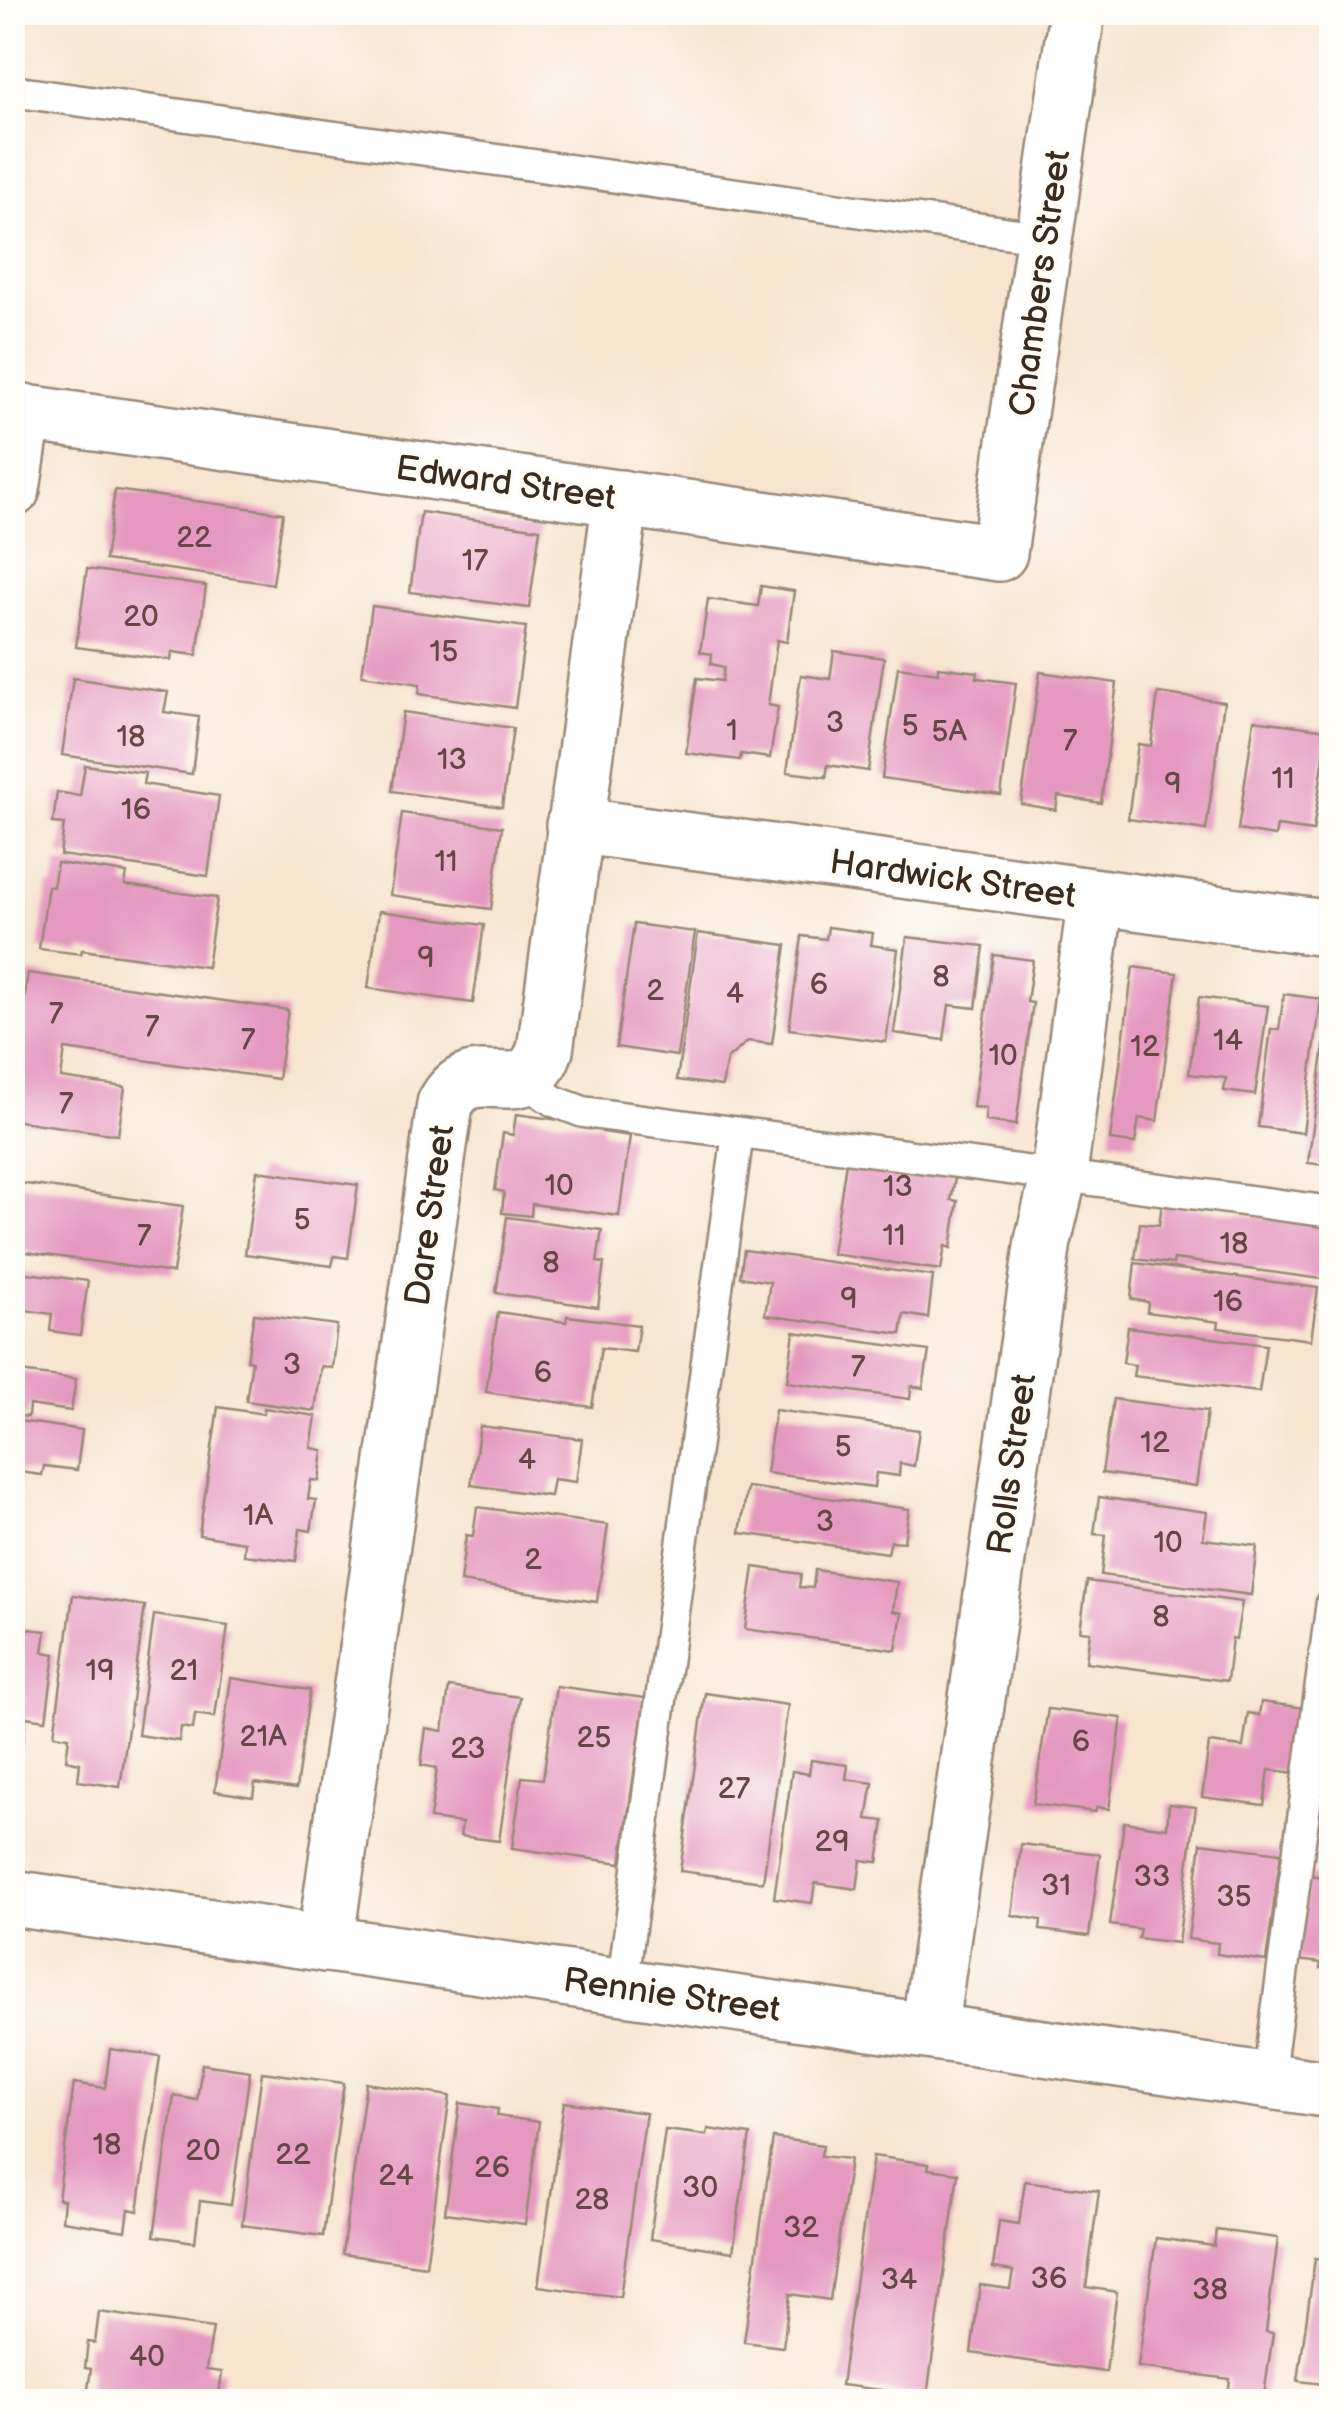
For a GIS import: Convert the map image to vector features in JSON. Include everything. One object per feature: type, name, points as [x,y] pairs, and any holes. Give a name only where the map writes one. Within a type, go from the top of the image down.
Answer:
[{"type":"street","name":"Chambers Street","points":[[999,553],[1077,12]]},
{"type":"street","name":"Edward Street","points":[[18,412],[999,553]]},
{"type":"street","points":[[12,489],[18,412]]},
{"type":"street","points":[[521,1079],[540,1064],[544,1050],[622,498]]},
{"type":"street","name":"Hardwick Street","points":[[574,825],[1332,929]]},
{"type":"street","name":"Rolls Street","points":[[928,2031],[1044,1241],[1059,1174],[1096,898]]},
{"type":"street","name":"Dare Street","points":[[325,1944],[445,1104],[458,1084],[467,1080],[521,1079]]},
{"type":"street","name":"Rennie Street","points":[[12,1898],[1332,2090]]},
{"type":"lane","points":[[12,91],[1046,238]]},
{"type":"lane","points":[[521,1079],[554,1100],[583,1112],[1332,1212]]},
{"type":"lane","points":[[622,1987],[738,1133]]},
{"type":"lane","points":[[1268,2080],[1332,1602]]},
{"type":"building","points":[[115,490],[283,513],[273,584],[105,560]]},
{"type":"building","points":[[421,512],[540,529],[529,608],[410,592]]},
{"type":"building","points":[[87,569],[206,586],[197,655],[172,652],[171,660],[76,647]]},
{"type":"building","points":[[761,586],[794,591],[787,642],[777,640],[768,705],[778,707],[770,758],[741,754],[740,760],[686,753],[697,678],[722,681],[724,667],[711,664],[712,654],[700,652],[708,599],[758,606]]},
{"type":"building","points":[[372,606],[526,627],[515,708],[419,694],[420,684],[362,675]]},
{"type":"building","points":[[834,651],[884,658],[868,771],[828,765],[826,777],[787,772],[801,675],[830,679]]},
{"type":"building","points":[[898,667],[938,673],[938,667],[978,672],[977,678],[1016,683],[1001,795],[882,778]]},
{"type":"building","points":[[1040,672],[1117,683],[1101,803],[1058,796],[1056,810],[1021,804]]},
{"type":"building","points":[[73,678],[168,692],[164,712],[199,717],[192,774],[62,755]]},
{"type":"building","points":[[1158,693],[1224,702],[1206,830],[1128,819],[1138,744],[1151,746]]},
{"type":"building","points":[[403,712],[513,728],[502,807],[392,791]]},
{"type":"building","points":[[1254,720],[1328,730],[1313,831],[1277,826],[1275,836],[1238,830]]},
{"type":"building","points":[[85,765],[145,773],[143,784],[219,796],[208,876],[60,855],[64,824],[53,823],[57,792],[80,796]]},
{"type":"building","points":[[402,813],[502,827],[491,909],[390,895]]},
{"type":"building","points":[[57,863],[127,873],[125,885],[217,898],[207,967],[82,950],[81,954],[39,949],[48,886],[53,887]]},
{"type":"building","points":[[379,911],[484,925],[473,1003],[368,988]]},
{"type":"building","points":[[634,924],[695,932],[677,1056],[616,1047]]},
{"type":"building","points":[[828,927],[873,933],[871,945],[898,949],[886,1042],[789,1029],[802,936],[826,939]]},
{"type":"building","points":[[698,933],[786,945],[772,1044],[748,1041],[727,1059],[722,1086],[677,1080]]},
{"type":"building","points":[[907,937],[984,946],[976,1008],[949,1005],[944,1040],[894,1033]]},
{"type":"building","points":[[994,955],[1033,960],[1027,1002],[1033,1003],[1016,1125],[985,1121],[986,1108],[973,1107]]},
{"type":"building","points":[[1133,967],[1177,973],[1157,1121],[1139,1118],[1135,1143],[1110,1140]]},
{"type":"building","points":[[28,973],[288,1010],[278,1079],[65,1049],[61,1078],[125,1087],[118,1135],[12,1120],[12,1086]]},
{"type":"building","points":[[1284,994],[1321,999],[1303,1133],[1258,1127],[1271,1029],[1279,1030]]},
{"type":"building","points":[[1199,997],[1268,1006],[1255,1095],[1224,1091],[1226,1078],[1189,1074]]},
{"type":"building","points":[[1332,1009],[1332,1166],[1308,1163]]},
{"type":"building","points":[[516,1114],[603,1126],[602,1132],[630,1136],[619,1216],[532,1204],[531,1216],[502,1213],[504,1192],[495,1190],[503,1133],[513,1135]]},
{"type":"building","points":[[847,1156],[956,1173],[951,1200],[958,1201],[951,1248],[945,1246],[941,1270],[832,1254]]},
{"type":"building","points":[[257,1171],[358,1185],[348,1258],[334,1256],[332,1266],[245,1254]]},
{"type":"building","points":[[12,1182],[183,1206],[173,1273],[12,1250]]},
{"type":"building","points":[[1162,1204],[1332,1227],[1332,1272],[1324,1271],[1322,1279],[1174,1259],[1173,1264],[1135,1259],[1140,1223],[1159,1225]]},
{"type":"building","points":[[507,1217],[602,1230],[597,1262],[604,1263],[598,1307],[496,1293]]},
{"type":"building","points":[[744,1250],[933,1276],[928,1318],[904,1314],[901,1334],[765,1315],[770,1282],[740,1277]]},
{"type":"building","points":[[1135,1263],[1318,1288],[1311,1340],[1218,1328],[1219,1322],[1147,1312],[1148,1302],[1131,1299]]},
{"type":"building","points":[[12,1271],[88,1281],[80,1335],[50,1331],[52,1314],[12,1308]]},
{"type":"building","points":[[498,1312],[566,1322],[567,1316],[639,1325],[635,1352],[601,1348],[592,1407],[486,1392]]},
{"type":"building","points":[[254,1314],[337,1325],[332,1368],[321,1366],[315,1411],[246,1401]]},
{"type":"building","points":[[1128,1327],[1266,1345],[1259,1392],[1133,1376],[1135,1365],[1123,1363]]},
{"type":"building","points":[[794,1332],[929,1351],[923,1388],[911,1386],[910,1399],[787,1382]]},
{"type":"building","points":[[12,1371],[76,1379],[71,1411],[29,1405],[28,1417],[12,1415]]},
{"type":"building","points":[[1113,1399],[1207,1411],[1196,1486],[1102,1473]]},
{"type":"building","points":[[218,1407],[264,1414],[264,1408],[316,1416],[311,1448],[323,1450],[319,1481],[311,1480],[308,1499],[316,1500],[311,1531],[300,1529],[296,1561],[244,1555],[245,1542],[199,1535]]},
{"type":"building","points":[[775,1410],[919,1430],[914,1466],[900,1463],[899,1476],[876,1473],[874,1487],[766,1473]]},
{"type":"building","points":[[12,1420],[82,1430],[77,1470],[44,1466],[42,1475],[12,1471]]},
{"type":"building","points":[[480,1426],[582,1439],[576,1482],[553,1479],[550,1496],[471,1485]]},
{"type":"building","points":[[747,1487],[909,1509],[904,1542],[891,1541],[888,1553],[740,1533]]},
{"type":"building","points":[[1099,1497],[1207,1512],[1203,1539],[1257,1546],[1251,1595],[1101,1575],[1106,1535],[1094,1534]]},
{"type":"building","points":[[477,1507],[608,1525],[597,1602],[460,1582],[466,1535],[473,1536]]},
{"type":"building","points":[[754,1567],[801,1574],[799,1587],[813,1588],[815,1570],[897,1582],[893,1611],[902,1613],[896,1650],[745,1629]]},
{"type":"building","points":[[1087,1581],[1242,1602],[1236,1639],[1232,1638],[1227,1681],[1086,1662],[1090,1632],[1080,1631]]},
{"type":"building","points":[[73,1595],[145,1606],[120,1787],[78,1781],[80,1763],[66,1760],[69,1737],[54,1735]]},
{"type":"building","points":[[154,1615],[228,1626],[215,1717],[195,1714],[193,1729],[181,1727],[179,1741],[138,1735]]},
{"type":"building","points":[[12,1627],[46,1631],[43,1652],[55,1654],[46,1720],[26,1717],[20,1756],[12,1755]]},
{"type":"building","points":[[231,1678],[310,1690],[296,1789],[255,1783],[253,1797],[215,1791]]},
{"type":"building","points":[[556,1686],[645,1698],[621,1863],[512,1848],[522,1777],[543,1779]]},
{"type":"building","points":[[449,1687],[520,1697],[499,1841],[460,1836],[462,1823],[430,1819],[437,1768],[421,1765],[426,1728],[443,1731]]},
{"type":"building","points":[[705,1693],[788,1705],[763,1882],[680,1871]]},
{"type":"building","points":[[1261,1702],[1305,1708],[1296,1773],[1269,1770],[1264,1805],[1202,1797],[1209,1743],[1243,1747],[1248,1713],[1259,1715]]},
{"type":"building","points":[[1048,1709],[1122,1718],[1109,1809],[1097,1807],[1095,1812],[1033,1804]]},
{"type":"building","points":[[1328,1733],[1332,1734],[1332,1828],[1315,1826]]},
{"type":"building","points":[[811,1760],[848,1765],[846,1779],[873,1783],[867,1819],[884,1821],[878,1862],[861,1860],[857,1889],[815,1883],[812,1903],[774,1898],[792,1771],[809,1774]]},
{"type":"building","points":[[1169,1804],[1196,1807],[1178,1943],[1138,1938],[1140,1929],[1110,1925],[1124,1822],[1167,1828]]},
{"type":"building","points":[[1329,1834],[1332,1969],[1320,1968],[1321,1963],[1297,1960],[1308,1875],[1324,1877]]},
{"type":"building","points":[[1201,1843],[1281,1853],[1266,1961],[1217,1954],[1218,1943],[1188,1939]]},
{"type":"building","points":[[1021,1844],[1100,1854],[1089,1936],[1040,1930],[1041,1920],[1012,1915]]},
{"type":"building","points":[[110,2049],[160,2056],[138,2211],[129,2209],[126,2231],[62,2221],[64,2200],[58,2199],[74,2083],[105,2088]]},
{"type":"building","points":[[202,2064],[250,2071],[231,2205],[200,2201],[195,2242],[154,2236],[174,2096],[197,2100]]},
{"type":"building","points":[[262,2072],[344,2083],[323,2236],[242,2225]]},
{"type":"building","points":[[366,2083],[450,2096],[426,2266],[342,2254]]},
{"type":"building","points":[[564,2102],[646,2113],[620,2297],[538,2286]]},
{"type":"building","points":[[460,2103],[498,2109],[497,2116],[539,2122],[525,2224],[445,2213]]},
{"type":"building","points":[[708,2129],[750,2135],[733,2252],[650,2239],[665,2130],[707,2135]]},
{"type":"building","points":[[773,2138],[823,2145],[821,2156],[850,2159],[830,2300],[790,2294],[783,2347],[744,2342]]},
{"type":"building","points":[[873,2156],[929,2164],[928,2169],[958,2173],[927,2396],[841,2385]]},
{"type":"building","points":[[1025,2181],[1099,2191],[1086,2287],[1117,2292],[1106,2372],[971,2353],[980,2285],[1010,2289],[1013,2271],[993,2268],[999,2221],[1019,2224]]},
{"type":"building","points":[[1216,2230],[1278,2238],[1266,2332],[1273,2333],[1263,2402],[1227,2402],[1230,2379],[1138,2367],[1156,2238],[1214,2246]]},
{"type":"building","points":[[1315,2258],[1332,2260],[1332,2385],[1298,2381]]},
{"type":"building","points":[[99,2312],[213,2328],[206,2370],[222,2372],[218,2402],[86,2402],[91,2369],[85,2368],[88,2342],[95,2343]]}]
